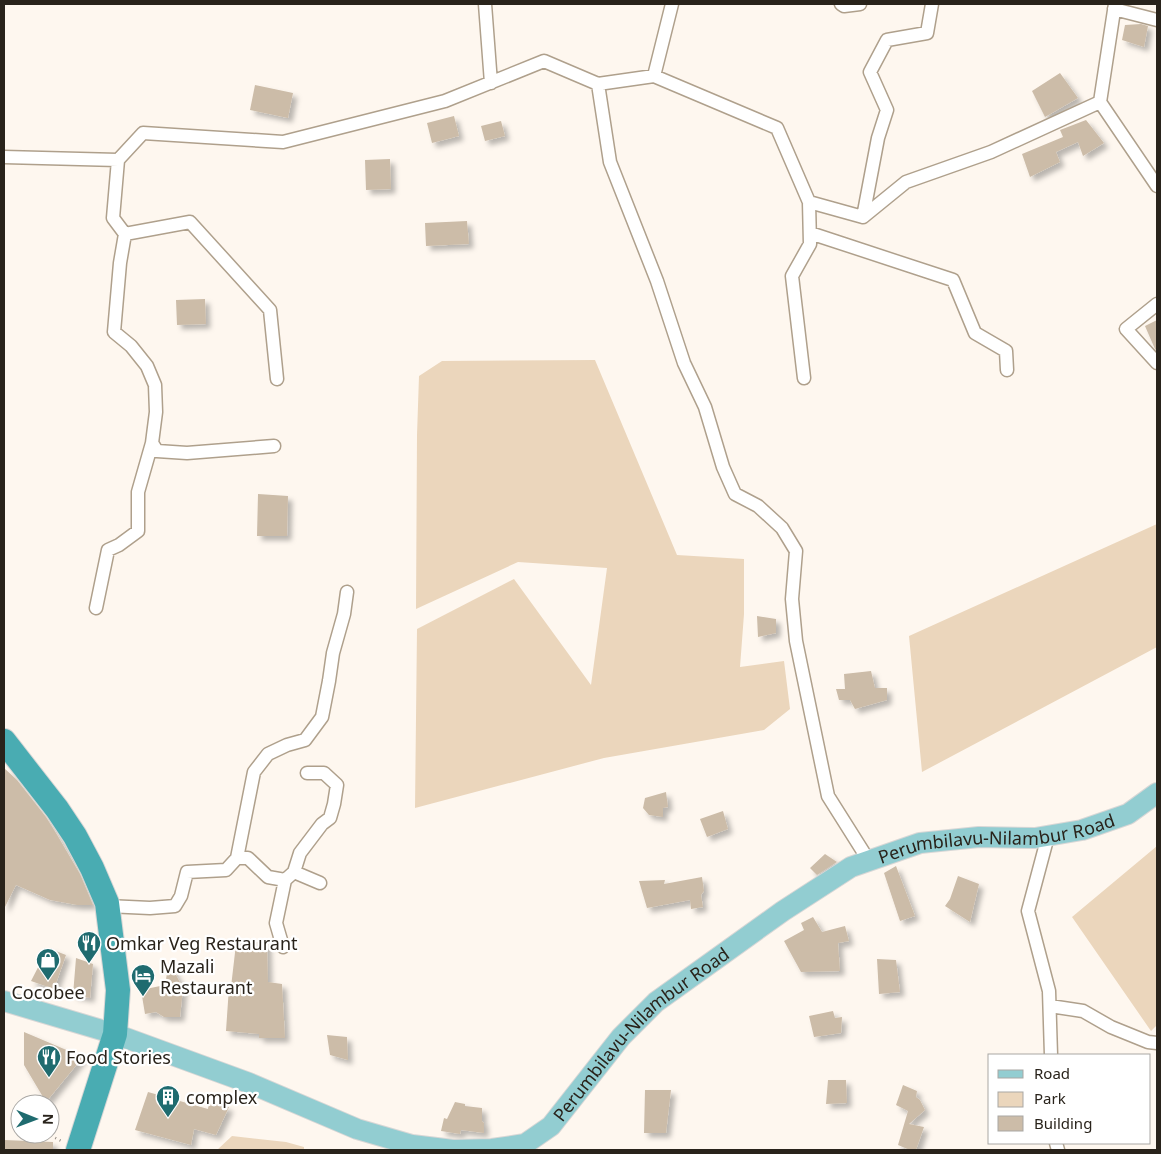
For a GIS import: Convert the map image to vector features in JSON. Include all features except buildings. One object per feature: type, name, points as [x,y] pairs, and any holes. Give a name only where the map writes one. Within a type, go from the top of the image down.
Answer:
[{"type":"highway","points":[[4,742],[57,809],[75,836],[92,868],[107,906],[118,990],[115,1034],[78,1149]]},
{"type":"main road","name":"Perumbilavu-Nilambur Road","points":[[4,1001],[115,1034],[249,1083],[357,1129],[412,1145],[453,1150],[477,1150],[525,1144],[551,1126],[621,1037],[656,1002],[783,911],[851,867],[920,843],[979,837],[1035,838],[1082,830],[1128,814],[1157,793]]},
{"type":"street","points":[[485,4],[491,83]]},
{"type":"street","points":[[654,76],[672,4]]},
{"type":"street","points":[[841,4],[844,6],[860,4]]},
{"type":"street","points":[[863,217],[878,138],[888,110],[870,72],[888,40],[927,33],[932,4]]},
{"type":"street","points":[[1157,20],[1114,6],[1100,102],[1157,186]]},
{"type":"street","points":[[96,608],[108,550],[138,531],[138,492],[152,443],[156,412],[155,385],[147,366],[132,346],[114,332],[120,263],[125,234],[112,218],[118,160],[143,133],[283,142],[445,102],[544,61],[598,84],[654,76],[777,128],[809,202],[810,244],[792,276],[804,378]]},
{"type":"street","points":[[598,84],[610,162],[657,281],[684,363],[705,407],[723,467],[735,494],[758,506],[782,528],[796,551],[792,599],[796,641],[828,796],[869,861]]},
{"type":"street","points":[[863,217],[906,182],[991,152],[1100,102]]},
{"type":"street","points":[[4,157],[118,160]]},
{"type":"street","points":[[809,202],[863,217]]},
{"type":"street","points":[[125,234],[190,222],[270,310],[277,379]]},
{"type":"street","points":[[810,233],[953,280],[975,333],[1006,351],[1007,370]]},
{"type":"street","points":[[1157,304],[1126,329],[1157,363]]},
{"type":"street","points":[[152,443],[157,451],[187,453],[274,446]]},
{"type":"street","points":[[107,906],[150,908],[175,906],[181,896],[187,872],[226,870],[237,858],[254,772],[268,754],[287,745],[305,740],[322,717],[333,653],[344,614],[347,592]]},
{"type":"street","points":[[283,947],[276,923],[289,876],[300,853],[322,824],[330,818],[337,786],[324,773],[306,773]]},
{"type":"street","points":[[1048,836],[1028,911],[1049,992],[1051,1054]]},
{"type":"street","points":[[237,858],[248,858],[268,877],[289,876],[320,883]]},
{"type":"street","points":[[1050,1006],[1083,1010],[1111,1027],[1148,1042],[1157,1043]]},
{"type":"path","points":[[60,1140],[78,1149]]},
{"type":"green space","points":[[595,360],[677,555],[744,559],[744,614],[740,667],[784,661],[790,709],[764,730],[604,758],[415,808],[417,629],[514,579],[591,685],[607,568],[518,562],[416,609],[419,376],[442,361]]},
{"type":"green space","points":[[1157,524],[1157,647],[922,772],[909,636]]},
{"type":"green space","points":[[1157,846],[1157,1025],[1151,1031],[1072,917]]},
{"type":"green space","points":[[232,1136],[286,1142],[304,1147],[304,1150],[217,1150]]},
{"type":"place","name":"Omkar Veg Restaurant","points":[[89,964]]},
{"type":"place","name":"Cocobee","points":[[48,981]]},
{"type":"place","name":"Mazali Restaurant","points":[[143,997]]},
{"type":"place","name":"Food Stories","points":[[49,1078]]},
{"type":"place","name":"complex","points":[[168,1118]]}]
